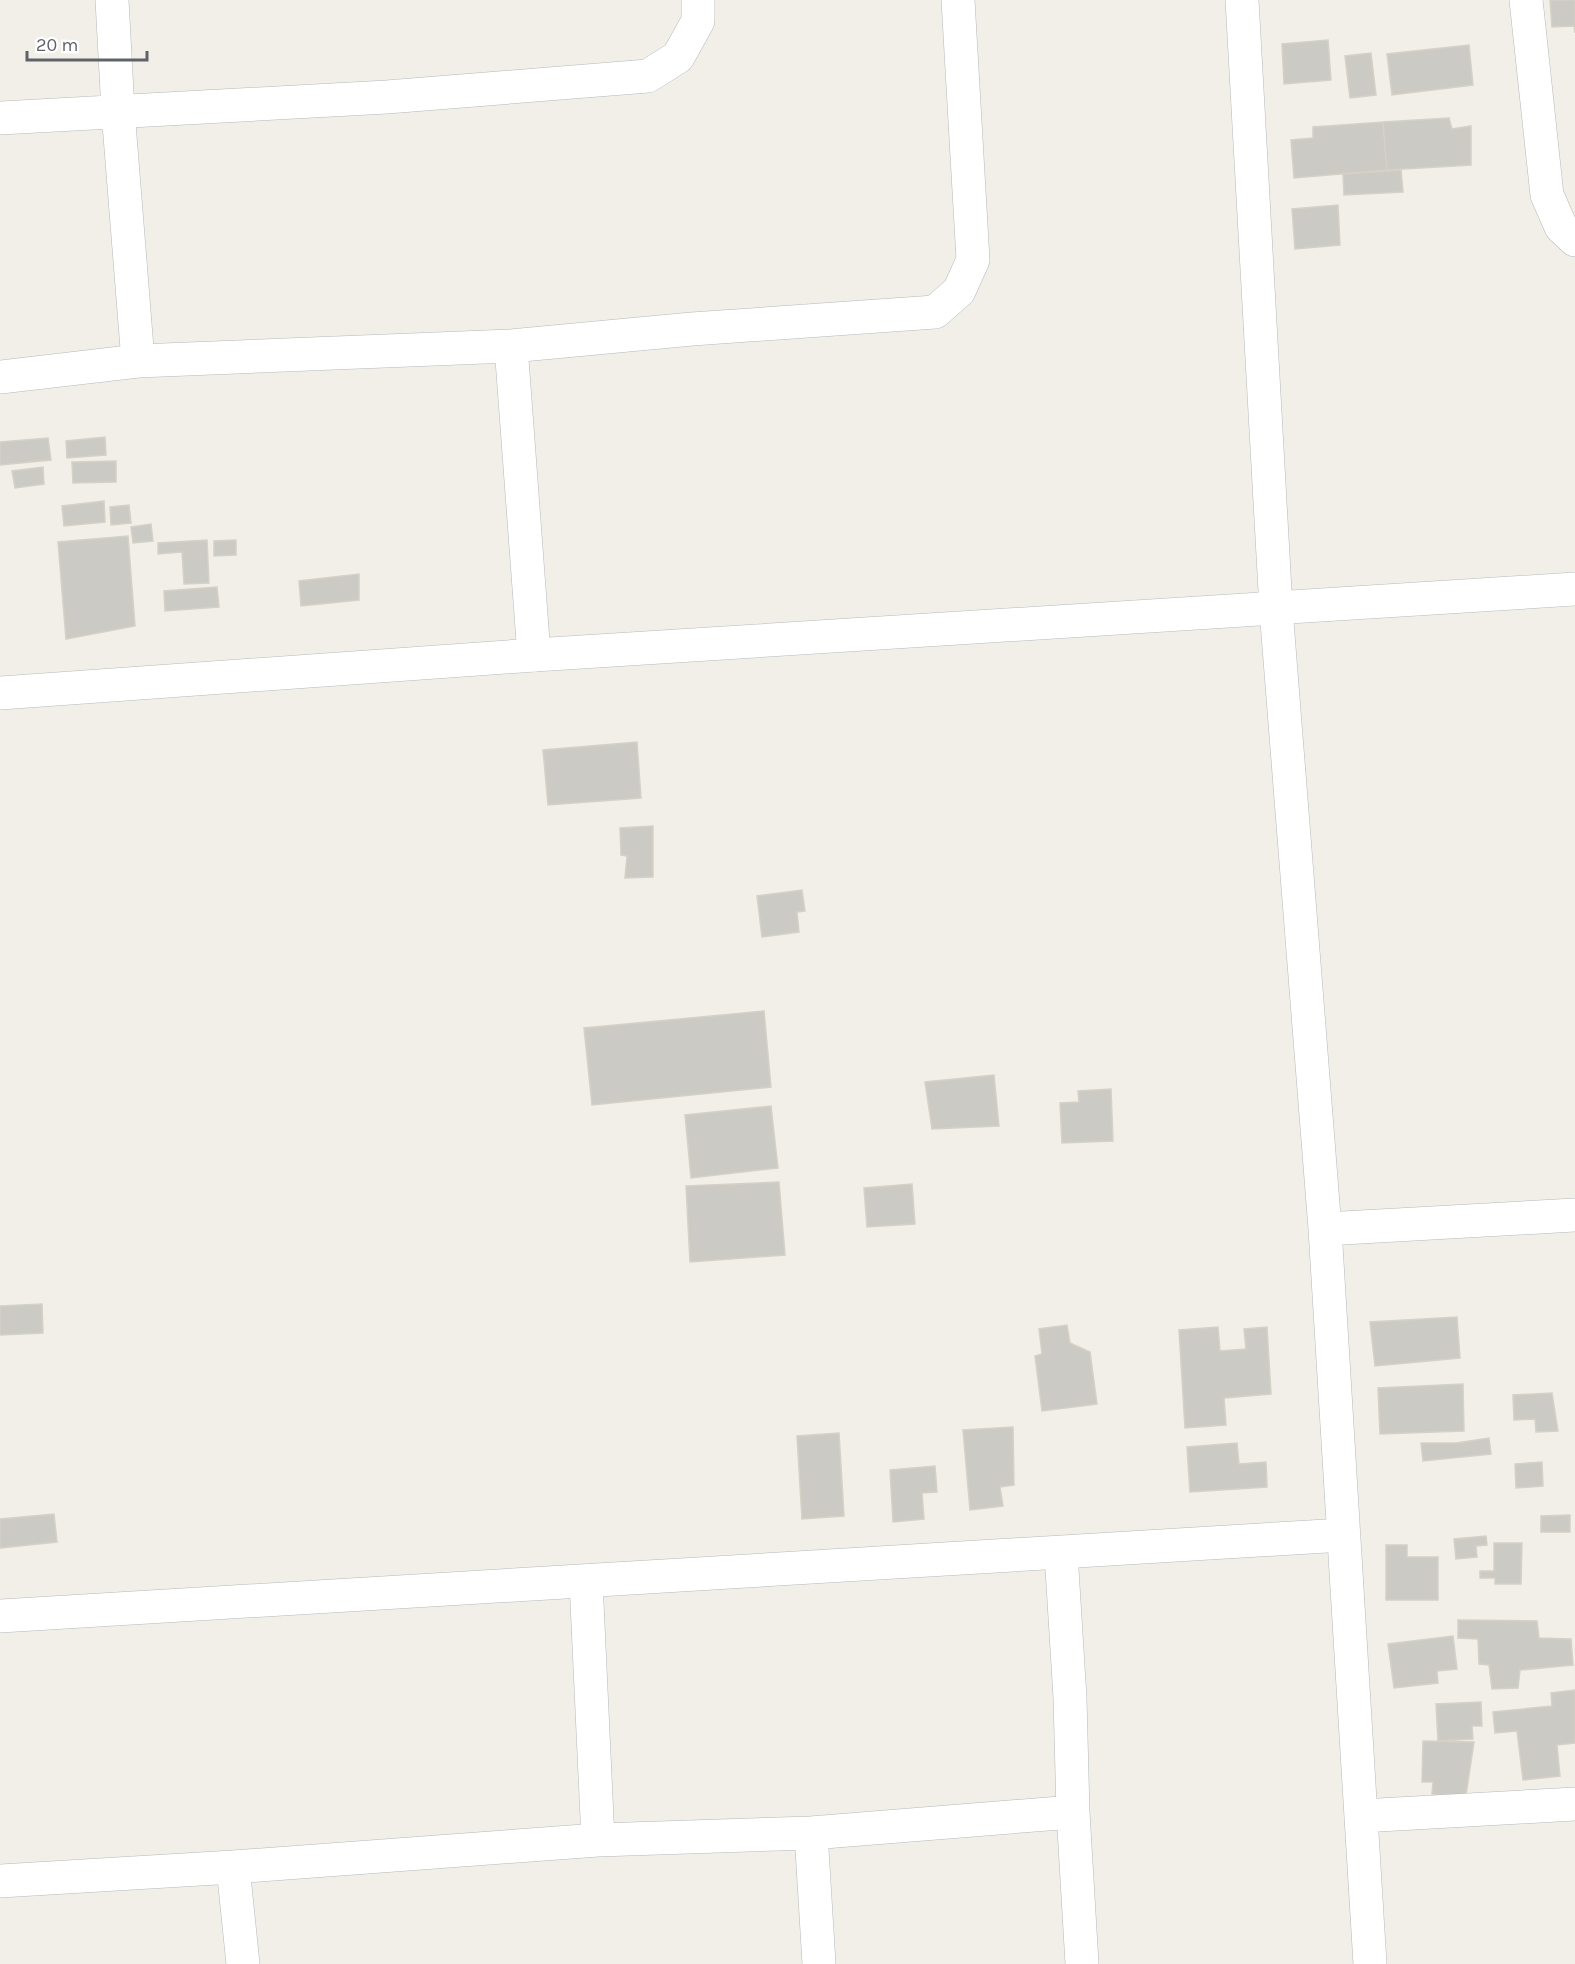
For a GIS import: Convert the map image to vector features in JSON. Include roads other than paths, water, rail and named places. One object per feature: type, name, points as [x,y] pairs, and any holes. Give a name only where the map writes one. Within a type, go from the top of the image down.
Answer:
[{"type":"street","points":[[112,0],[118,111],[138,362]]},
{"type":"street","points":[[0,118],[387,98],[648,76],[678,57],[698,21],[698,0]]},
{"type":"street","points":[[0,377],[138,362],[511,346],[692,329],[935,312],[959,291],[973,260],[958,0]]},
{"type":"street","points":[[1242,0],[1276,609],[1325,1229],[1370,1964]]},
{"type":"street","points":[[1526,0],[1547,195],[1561,227],[1575,240]]},
{"type":"street","points":[[511,346],[534,655]]},
{"type":"street","points":[[0,693],[534,655],[1575,589]]},
{"type":"street","points":[[1325,1229],[1575,1215]]},
{"type":"street","points":[[0,1616],[1343,1535]]},
{"type":"street","points":[[1061,1552],[1082,1964]]},
{"type":"street","points":[[586,1581],[598,1840]]},
{"type":"street","points":[[1361,1816],[1575,1804]]},
{"type":"street","points":[[0,1881],[233,1867],[598,1840],[811,1833],[1073,1812]]},
{"type":"street","points":[[811,1833],[819,1964]]},
{"type":"street","points":[[233,1867],[243,1964]]}]
